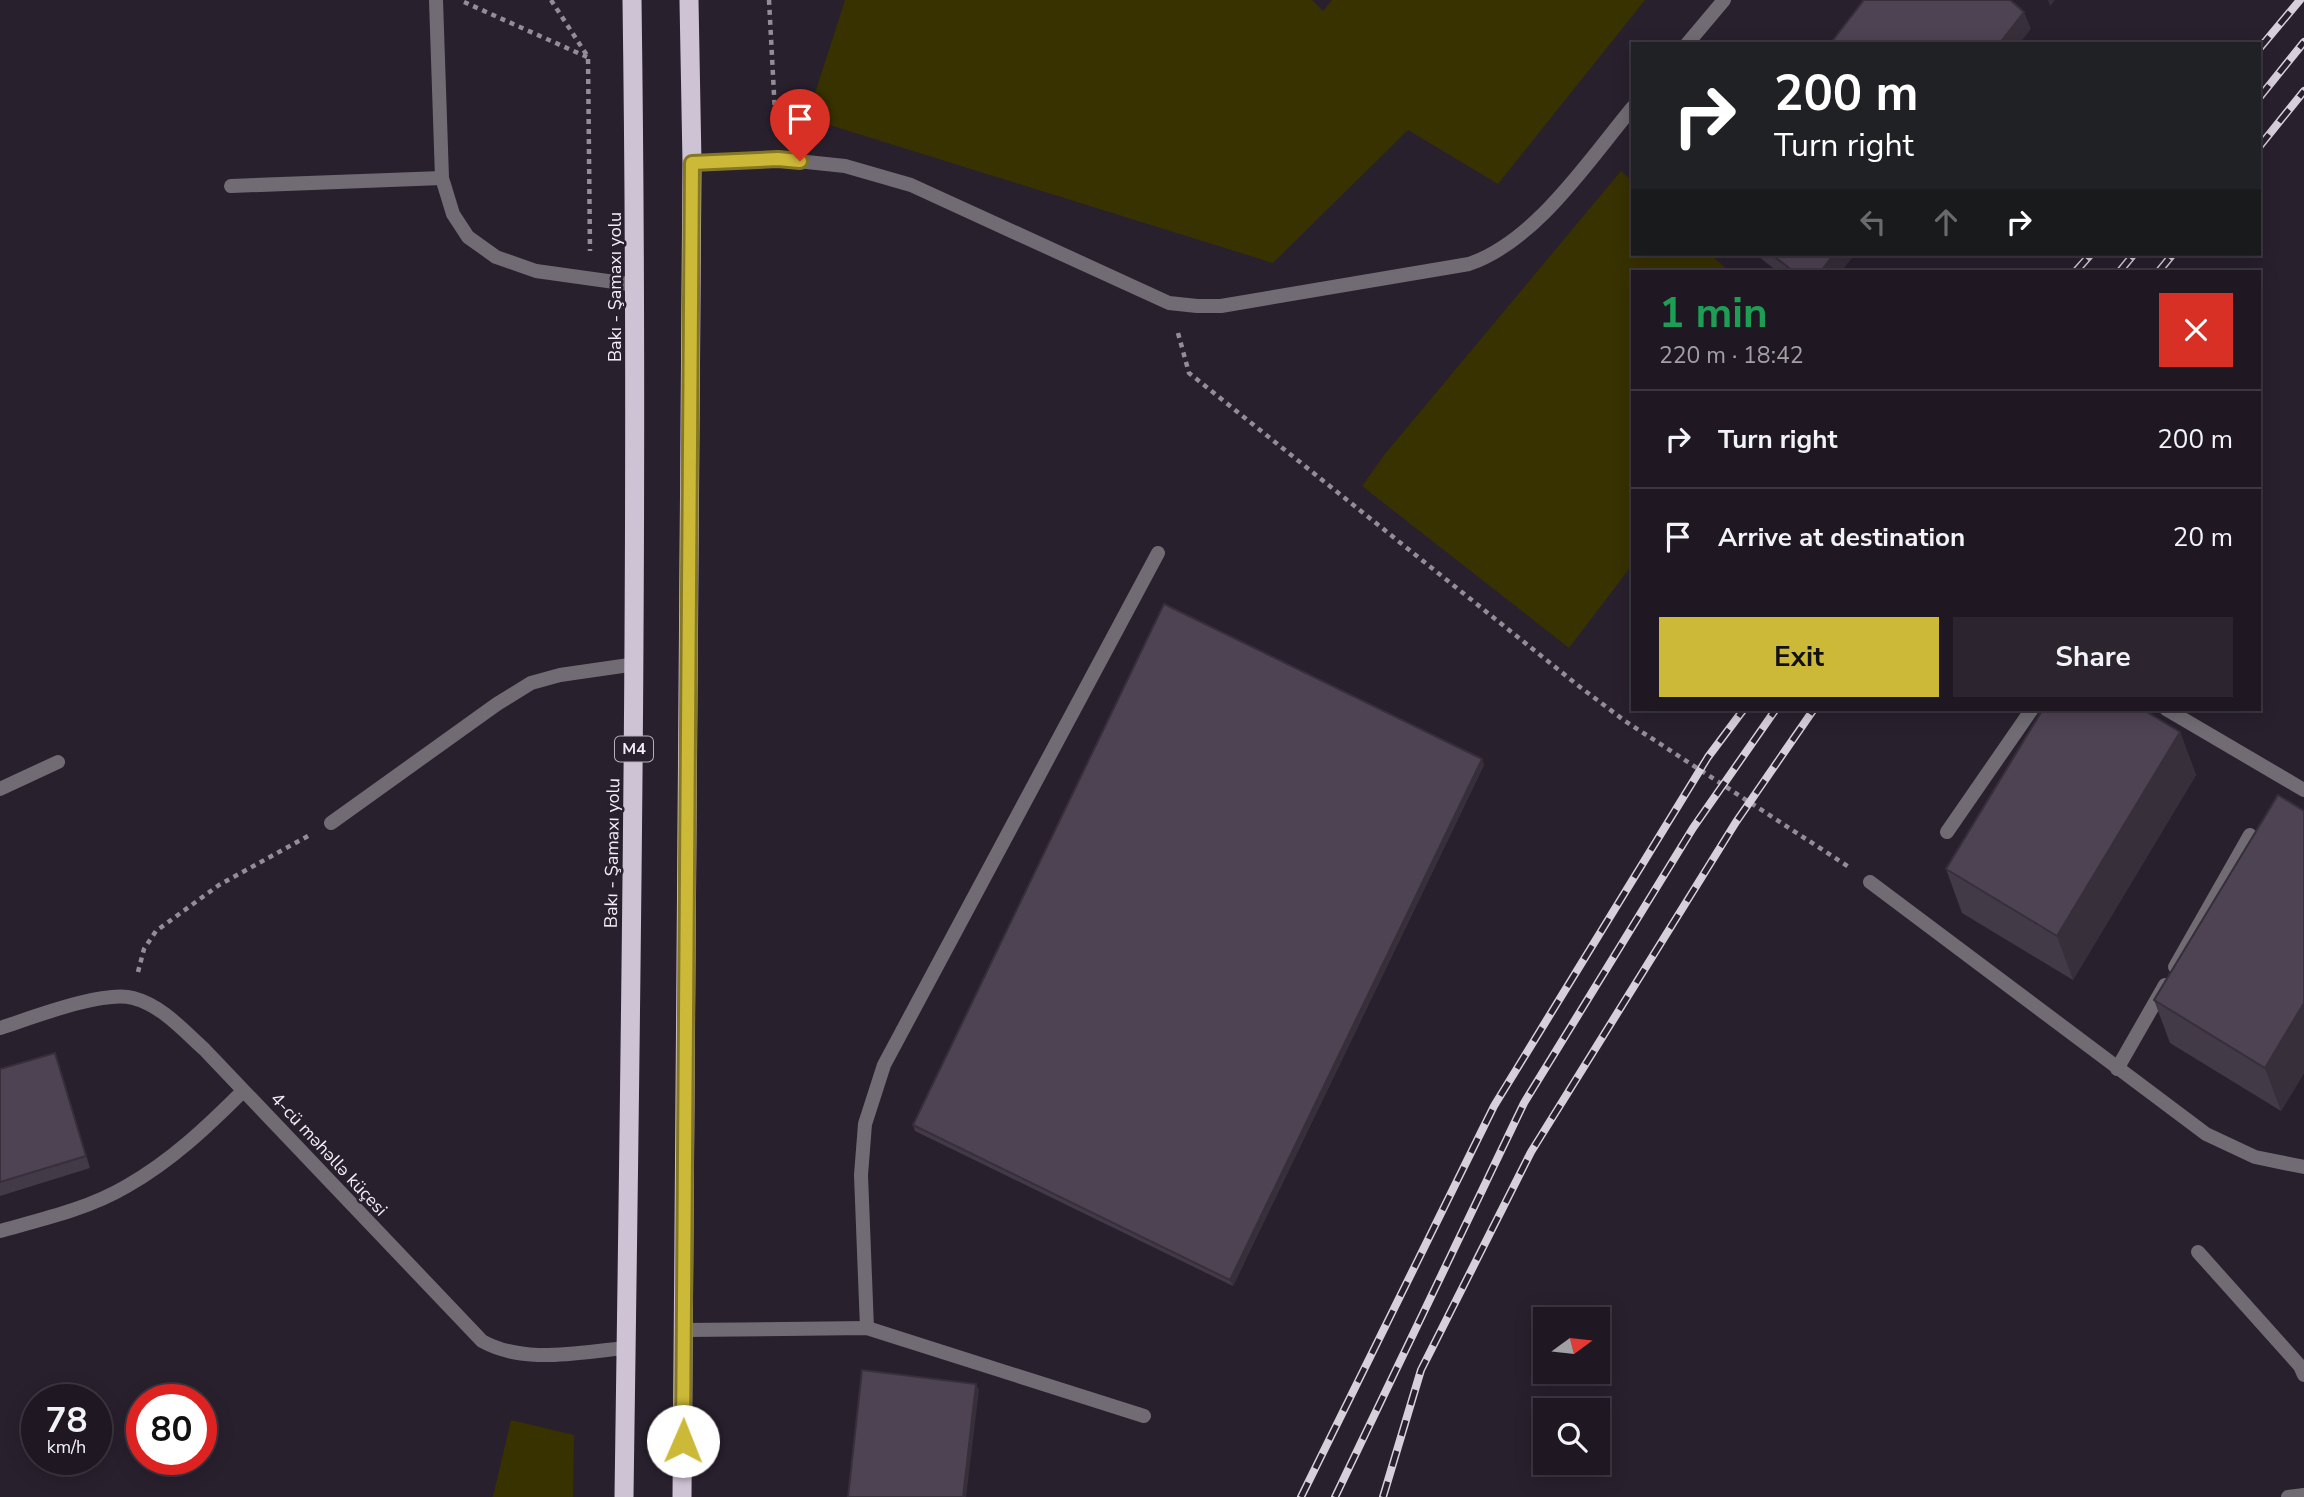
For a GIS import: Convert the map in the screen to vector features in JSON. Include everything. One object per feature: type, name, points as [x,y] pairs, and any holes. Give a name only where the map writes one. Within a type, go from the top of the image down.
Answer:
[{"type":"highway","name":"Bakı - Şamaxı yolu","points":[[624,1497],[636,664],[636,285],[632,0]]},
{"type":"highway","points":[[682,1497],[692,163],[689,0]]},
{"type":"street","points":[[436,0],[442,178],[453,214],[468,237],[496,257],[536,271],[636,285]]},
{"type":"street","points":[[1689,42],[1724,0]]},
{"type":"street","points":[[692,163],[778,159],[845,166],[911,185],[1170,303],[1221,306],[1469,264],[1490,257],[1516,238],[1548,207],[1631,109]]},
{"type":"street","points":[[230,186],[442,178]]},
{"type":"street","points":[[867,1328],[861,1175],[866,1124],[884,1065],[1158,553]]},
{"type":"street","points":[[331,823],[496,704],[531,683],[560,674],[636,664]]},
{"type":"street","points":[[1947,832],[2031,711]]},
{"type":"street","points":[[2169,711],[2304,790]]},
{"type":"street","points":[[0,789],[58,762]]},
{"type":"street","points":[[2117,1069],[2250,835]]},
{"type":"street","points":[[1870,882],[2206,1134],[2255,1157],[2304,1167]]},
{"type":"street","points":[[0,1028],[69,1006],[109,998],[132,997]]},
{"type":"street","name":"4-cü məhəllə küçesi","points":[[132,997],[169,1017],[482,1341],[502,1352],[520,1356],[626,1348]]},
{"type":"street","points":[[0,1231],[74,1210],[127,1187],[197,1137],[243,1091]]},
{"type":"street","points":[[2198,1252],[2300,1366],[2304,1375]]},
{"type":"street","points":[[685,1330],[867,1328],[1144,1416]]},
{"type":"street","points":[[2288,1497],[2304,1495]]},
{"type":"path","points":[[459,0],[588,58]]},
{"type":"path","points":[[551,0],[588,58],[590,278]]},
{"type":"path","points":[[769,0],[778,159]]},
{"type":"path","points":[[1170,303],[1189,373],[1625,721],[1870,882]]},
{"type":"path","points":[[132,997],[144,949],[156,931],[219,885],[331,823]]},
{"type":"shaded area","points":[[845,0],[1312,0],[1323,11],[1332,0],[1645,0],[1498,184],[1408,130],[1273,263],[807,118]]},
{"type":"shaded area","points":[[1621,171],[1631,180],[1631,256],[1712,256],[1728,270],[1631,270],[1631,567],[1569,648],[1362,486],[1385,454]]},
{"type":"shaded area","points":[[511,1420],[574,1435],[573,1497],[493,1497]]},
{"type":"building","points":[[1864,0],[2010,0],[2024,12],[2001,42],[1832,42]]},
{"type":"building","points":[[1774,256],[1832,256],[1822,270],[1792,270]]},
{"type":"building","points":[[1164,604],[1482,759],[1230,1280],[913,1125]]},
{"type":"building","points":[[2042,711],[2145,711],[2180,732],[2057,936],[1946,869]]},
{"type":"building","points":[[2278,795],[2304,811],[2304,1003],[2265,1068],[2154,1000]]},
{"type":"building","points":[[55,1053],[86,1156],[0,1182],[0,1069]]},
{"type":"building","points":[[862,1370],[976,1384],[963,1497],[848,1497]]},
{"type":"railway","points":[[2261,47],[2300,0]]},
{"type":"railway","points":[[2261,96],[2304,42]]},
{"type":"railway","points":[[2261,145],[2304,91]]},
{"type":"railway","points":[[2077,270],[2089,256]]},
{"type":"railway","points":[[2121,270],[2132,256]]},
{"type":"railway","points":[[2160,270],[2171,256]]},
{"type":"railway","points":[[1301,1497],[1494,1106],[1708,757],[1742,711]]},
{"type":"railway","points":[[1335,1497],[1524,1103],[1693,828],[1775,711]]},
{"type":"railway","points":[[1383,1497],[1421,1370],[1531,1152],[1736,822],[1813,711]]},
{"type":"route","points":[[683,1441],[692,163],[778,159],[800,161]]}]
